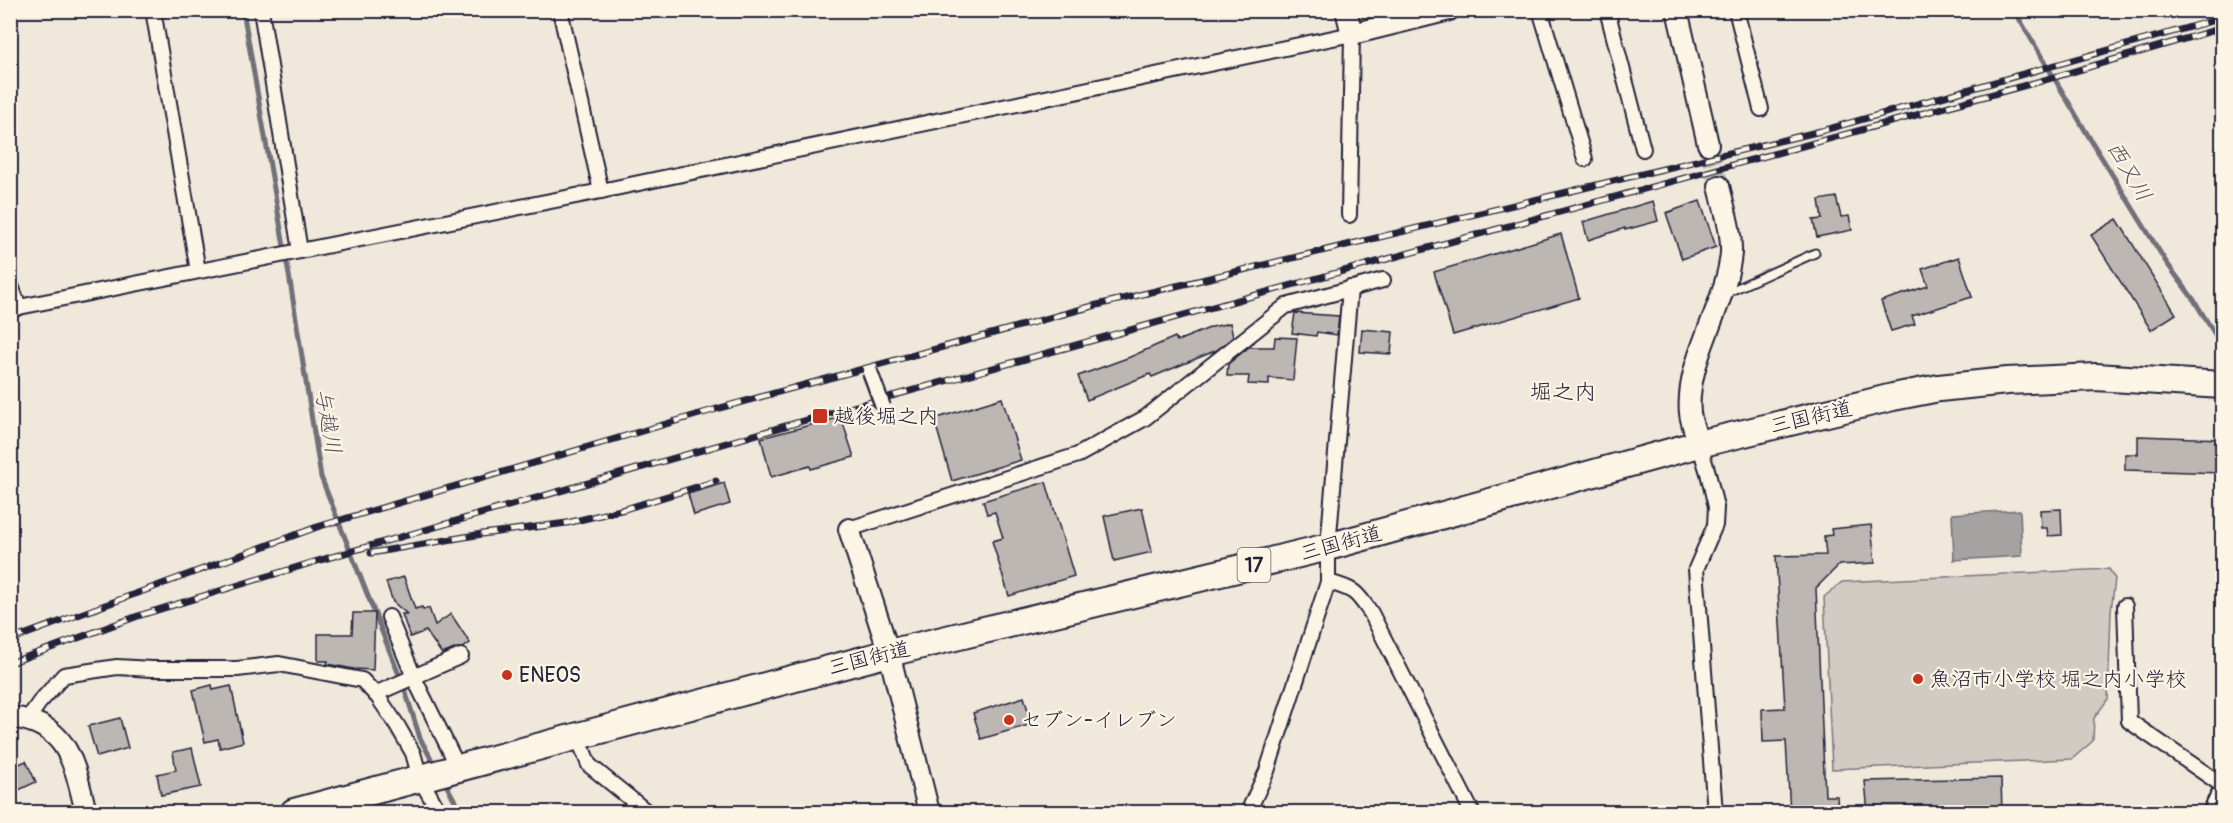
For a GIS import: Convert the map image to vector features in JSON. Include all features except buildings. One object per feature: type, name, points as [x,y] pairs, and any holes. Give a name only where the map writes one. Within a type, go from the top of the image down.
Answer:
[{"type":"highway","name":"三国街道","points":[[294,813],[889,652],[1328,547],[1699,444],[1833,411],[1939,388],[2007,381],[2096,377],[2223,385]]},
{"type":"main road","points":[[1346,10],[1352,34],[1449,10]]},
{"type":"main road","points":[[1677,10],[1708,144]]},
{"type":"main road","points":[[1699,444],[1690,415],[1692,378],[1721,295],[1731,253],[1730,232],[1719,186]]},
{"type":"main road","points":[[849,529],[889,652],[929,813]]},
{"type":"main road","points":[[19,718],[48,728],[62,742],[74,765],[86,813]]},
{"type":"main road","points":[[2215,813],[2223,797]]},
{"type":"street","points":[[153,10],[198,272]]},
{"type":"street","points":[[261,10],[300,251]]},
{"type":"street","points":[[560,10],[601,191]]},
{"type":"street","points":[[1540,10],[1585,159]]},
{"type":"street","points":[[1607,10],[1643,149]]},
{"type":"street","points":[[1736,10],[1761,109]]},
{"type":"street","points":[[10,283],[15,309],[601,191],[1352,34],[1349,216]]},
{"type":"street","points":[[849,529],[1078,455],[1145,418],[1286,306],[1383,280]]},
{"type":"street","points":[[1248,813],[1267,771],[1328,582],[1328,547],[1350,288]]},
{"type":"street","points":[[870,372],[883,407]]},
{"type":"street","points":[[1699,444],[1716,507],[1715,525],[1696,569],[1715,813]]},
{"type":"street","points":[[1328,582],[1357,593],[1371,613],[1473,813]]},
{"type":"street","points":[[2125,606],[2129,721],[2223,785]]},
{"type":"street","points":[[389,617],[413,677],[458,767]]},
{"type":"street","points":[[375,694],[461,656]]},
{"type":"street","points":[[19,718],[39,703],[64,675],[117,667],[237,669],[279,664],[362,680],[397,725],[413,753],[420,778],[439,813]]},
{"type":"street","points":[[577,735],[589,765],[647,813]]},
{"type":"lane","points":[[1721,295],[1815,252]]},
{"type":"shaded area","points":[[2020,510],[2022,556],[1954,560],[1952,514]]},
{"type":"shaded area","points":[[2109,569],[2115,579],[2111,611],[2108,699],[2094,718],[2093,741],[2072,759],[1832,769],[1824,597],[1842,582]]},
{"type":"waterway","name":"与越川","points":[[243,10],[321,477],[405,690],[420,738],[435,766]]},
{"type":"waterway","name":"西又川","points":[[2014,10],[2166,262],[2194,300],[2222,346]]},
{"type":"waterway","name":"与越川","points":[[443,779],[461,812]]},
{"type":"tunnel","points":[[1708,144],[1719,186]]},
{"type":"railway","points":[[10,640],[317,527],[720,408],[1093,306],[1821,131],[2222,18]]},
{"type":"railway","points":[[10,663],[138,616],[314,562],[820,416],[2041,81],[2222,28]]},
{"type":"railway","points":[[371,553],[482,534],[567,523],[625,509],[716,481]]},
{"type":"place","name":"越後堀之内","points":[[820,416]]},
{"type":"place","name":"ENEOS","points":[[507,675]]},
{"type":"place","name":"魚沼市小学校 堀之内小学校","points":[[1918,679]]},
{"type":"place","name":"セブン-イレブン","points":[[1009,720]]},
{"type":"district","name":"堀之内","points":[[1563,391]]}]
